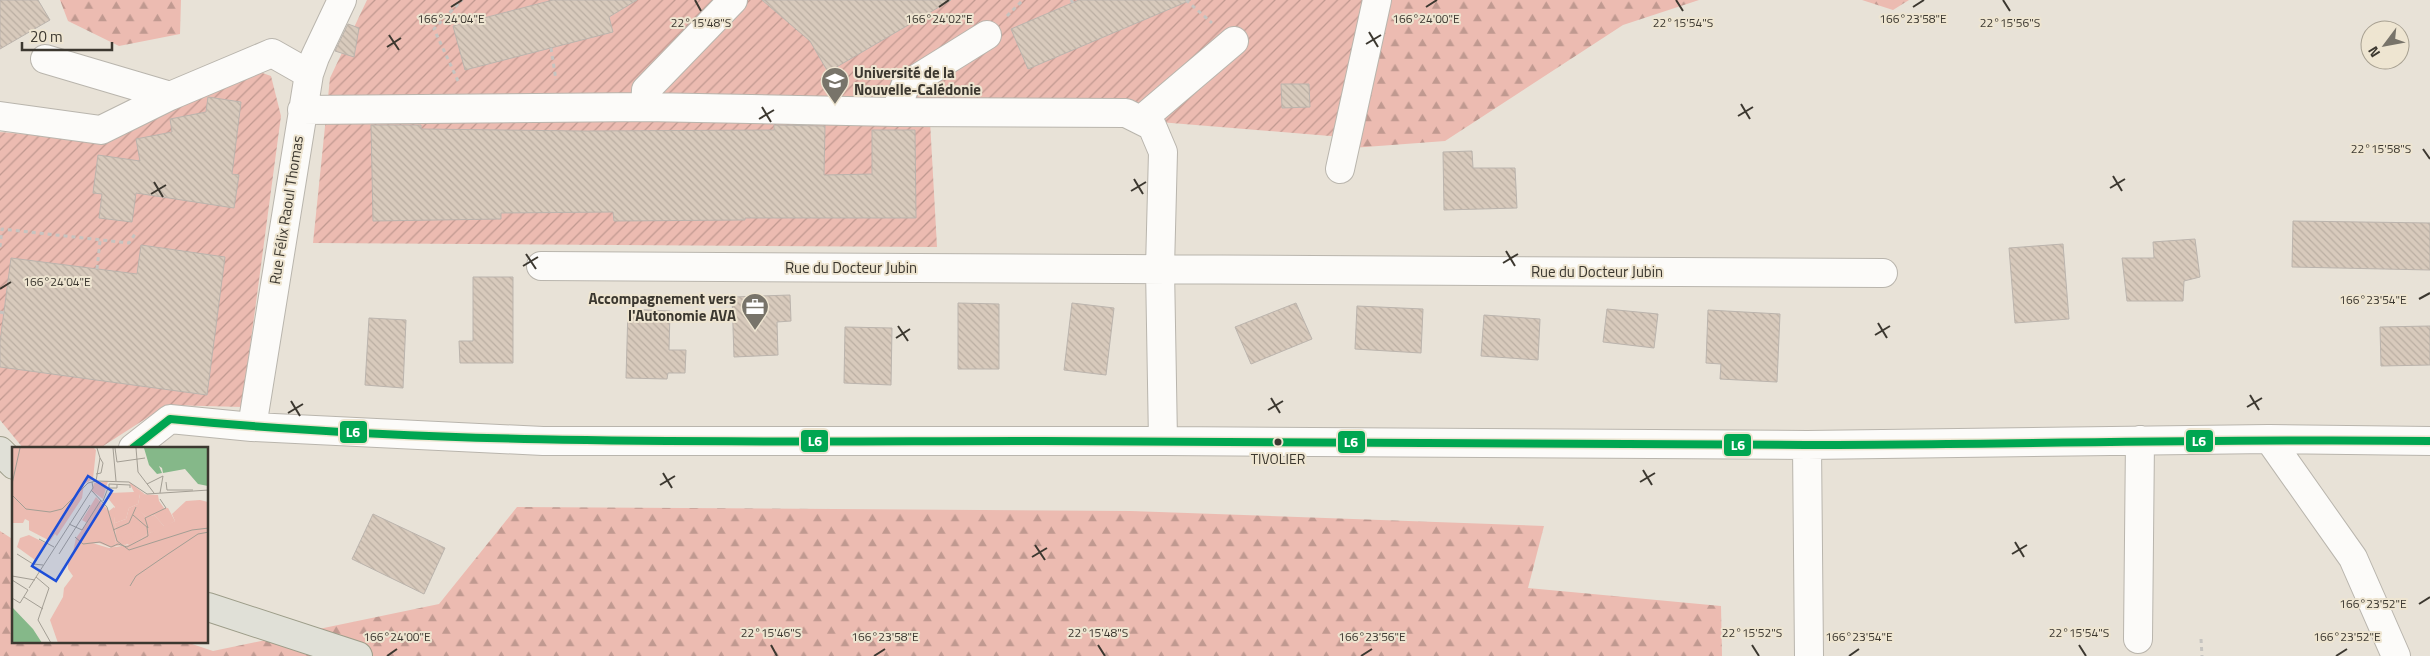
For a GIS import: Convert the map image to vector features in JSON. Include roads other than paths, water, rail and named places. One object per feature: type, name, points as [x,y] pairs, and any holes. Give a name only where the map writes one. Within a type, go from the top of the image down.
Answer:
[{"type":"main road","points":[[0,451],[12,464]]},
{"type":"main road","points":[[209,607],[358,656]]},
{"type":"street","name":"Rue Félix Raoul Thomas","points":[[252,427],[309,74],[315,56],[342,0]]},
{"type":"street","points":[[645,107],[646,90],[733,0]]},
{"type":"street","points":[[1340,169],[1377,0]]},
{"type":"street","points":[[896,112],[904,86],[987,36]]},
{"type":"street","points":[[1141,120],[1234,41]]},
{"type":"street","points":[[0,116],[101,130],[170,96],[272,54],[309,74]]},
{"type":"street","points":[[46,59],[170,96]]},
{"type":"street","points":[[302,110],[645,107],[896,112],[1126,112],[1152,126],[1162,152],[1160,268],[1164,441]]},
{"type":"street","name":"Rue du Docteur Jubin","points":[[541,266],[1883,273]]},
{"type":"street","points":[[134,447],[170,419],[252,427],[543,441],[1164,441],[1807,445],[2269,439],[2430,441]]},
{"type":"street","points":[[2269,439],[2353,558],[2396,656]]},
{"type":"street","points":[[2138,639],[2140,440]]},
{"type":"street","points":[[1807,445],[1809,656]]},
{"type":"place","name":"Université de la Nouvelle-Calédonie","points":[[835,105]]},
{"type":"place","name":"Accompagnement vers l'Autonomie AVA","points":[[755,331]]},
{"type":"place","name":"TIVOLIER","points":[[1278,442]]}]
